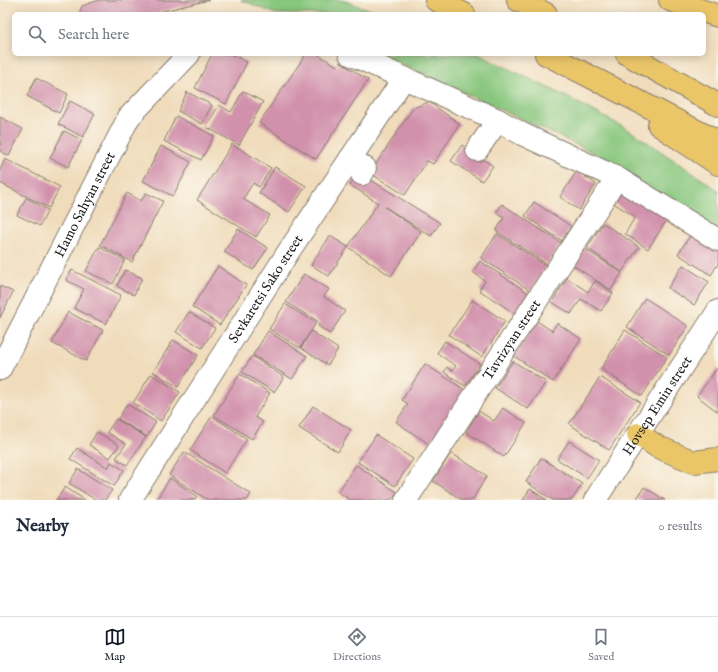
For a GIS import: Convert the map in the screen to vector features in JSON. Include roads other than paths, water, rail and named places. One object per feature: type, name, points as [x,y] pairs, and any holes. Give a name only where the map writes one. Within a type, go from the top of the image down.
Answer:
[{"type":"main road","points":[[436,0],[460,12]]},
{"type":"main road","points":[[518,0],[542,12]]},
{"type":"main road","points":[[670,0],[718,16]]},
{"type":"main road","points":[[550,56],[606,83],[718,142]]},
{"type":"main road","points":[[631,56],[718,105]]},
{"type":"main road","points":[[606,83],[655,123],[718,164]]},
{"type":"main road","points":[[638,434],[658,448],[694,462],[718,459]]},
{"type":"street","name":"Hamo Sahyan street","points":[[0,369],[130,117],[187,56]]},
{"type":"street","points":[[354,56],[498,120],[522,134],[617,178],[718,240]]},
{"type":"street","name":"Sevkaretsi Sako street","points":[[130,500],[356,167],[404,78]]},
{"type":"street","points":[[478,150],[498,120]]},
{"type":"street","name":"Tavrizyan street","points":[[406,500],[617,178]]},
{"type":"street","name":"Hovsep Emin street","points":[[595,500],[718,311]]}]
